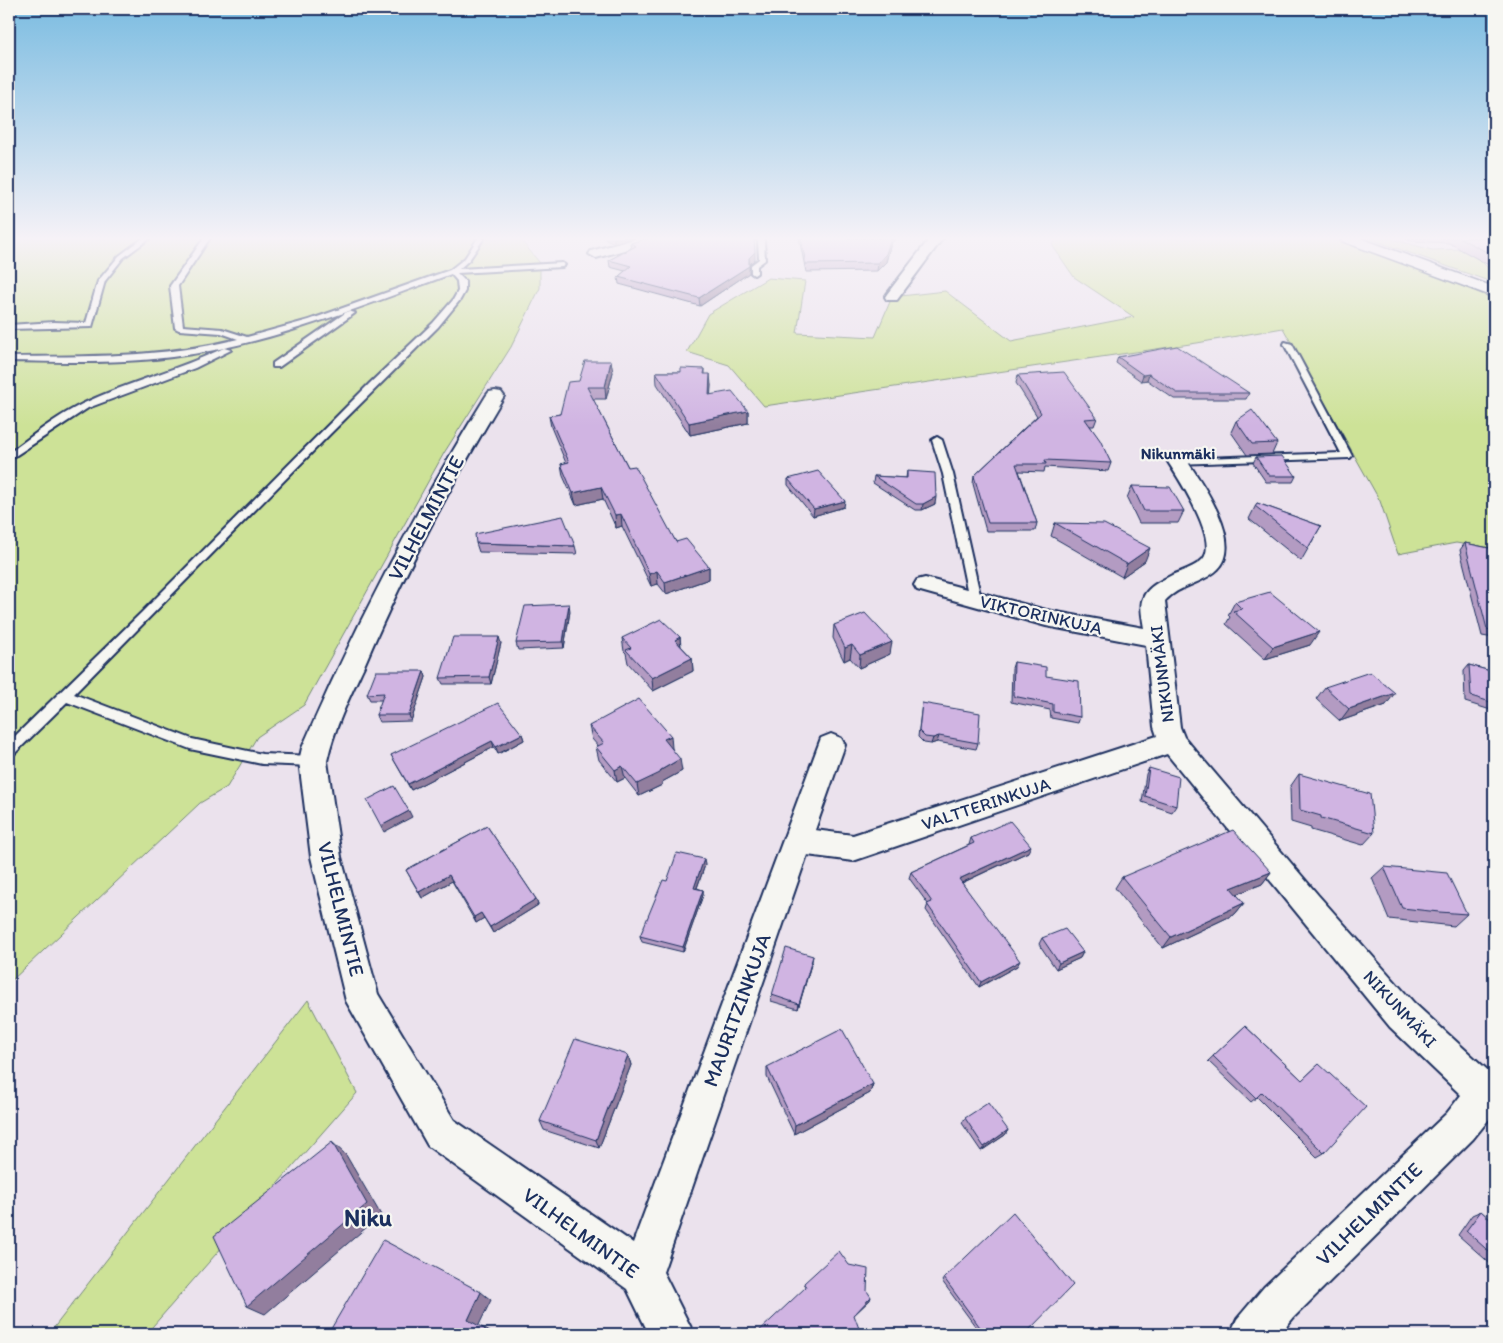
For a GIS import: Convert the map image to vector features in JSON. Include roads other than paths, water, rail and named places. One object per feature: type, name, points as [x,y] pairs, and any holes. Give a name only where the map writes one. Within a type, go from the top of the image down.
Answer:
[{"type":"street","name":"VILHELMINTIE","points":[[495,396],[445,476],[356,654],[338,692],[316,748],[313,761],[326,857],[364,1001],[441,1133],[642,1274],[672,1334]]},
{"type":"street","name":"NIKUNMÄKI","points":[[1178,462],[1204,503],[1214,534],[1216,555],[1210,564],[1158,591],[1153,600],[1167,727],[1172,742],[1307,905],[1402,1015],[1490,1097]]},
{"type":"street","name":"VIKTORINKUJA","points":[[925,586],[1046,618],[1157,639]]},
{"type":"street","name":"VALTTERINKUJA","points":[[798,841],[853,848],[1172,742]]},
{"type":"street","name":"MAURITZINKUJA","points":[[642,1274],[831,745]]},
{"type":"street","name":"VILHELMINTIE","points":[[1252,1334],[1279,1302],[1490,1097]]},
{"type":"lane","points":[[9,327],[54,324],[89,325],[96,301]]},
{"type":"lane","points":[[177,301],[179,328],[222,331],[246,338]]},
{"type":"lane","points":[[9,359],[130,358],[171,355],[312,322],[372,301]]},
{"type":"lane","points":[[9,750],[438,322],[455,301]]},
{"type":"lane","points":[[276,365],[363,304]]},
{"type":"lane","points":[[9,457],[59,421],[86,406],[196,364],[246,338]]},
{"type":"lane","name":"NIKUNMÄKI","points":[[1178,462],[1347,456],[1288,344]]},
{"type":"lane","points":[[937,440],[948,474],[975,599]]},
{"type":"lane","points":[[65,696],[190,744],[262,758],[313,761]]},
{"type":"district","name":"Nikunmäki","points":[[1178,453]]},
{"type":"district","name":"Niku","points":[[368,1218]]}]
